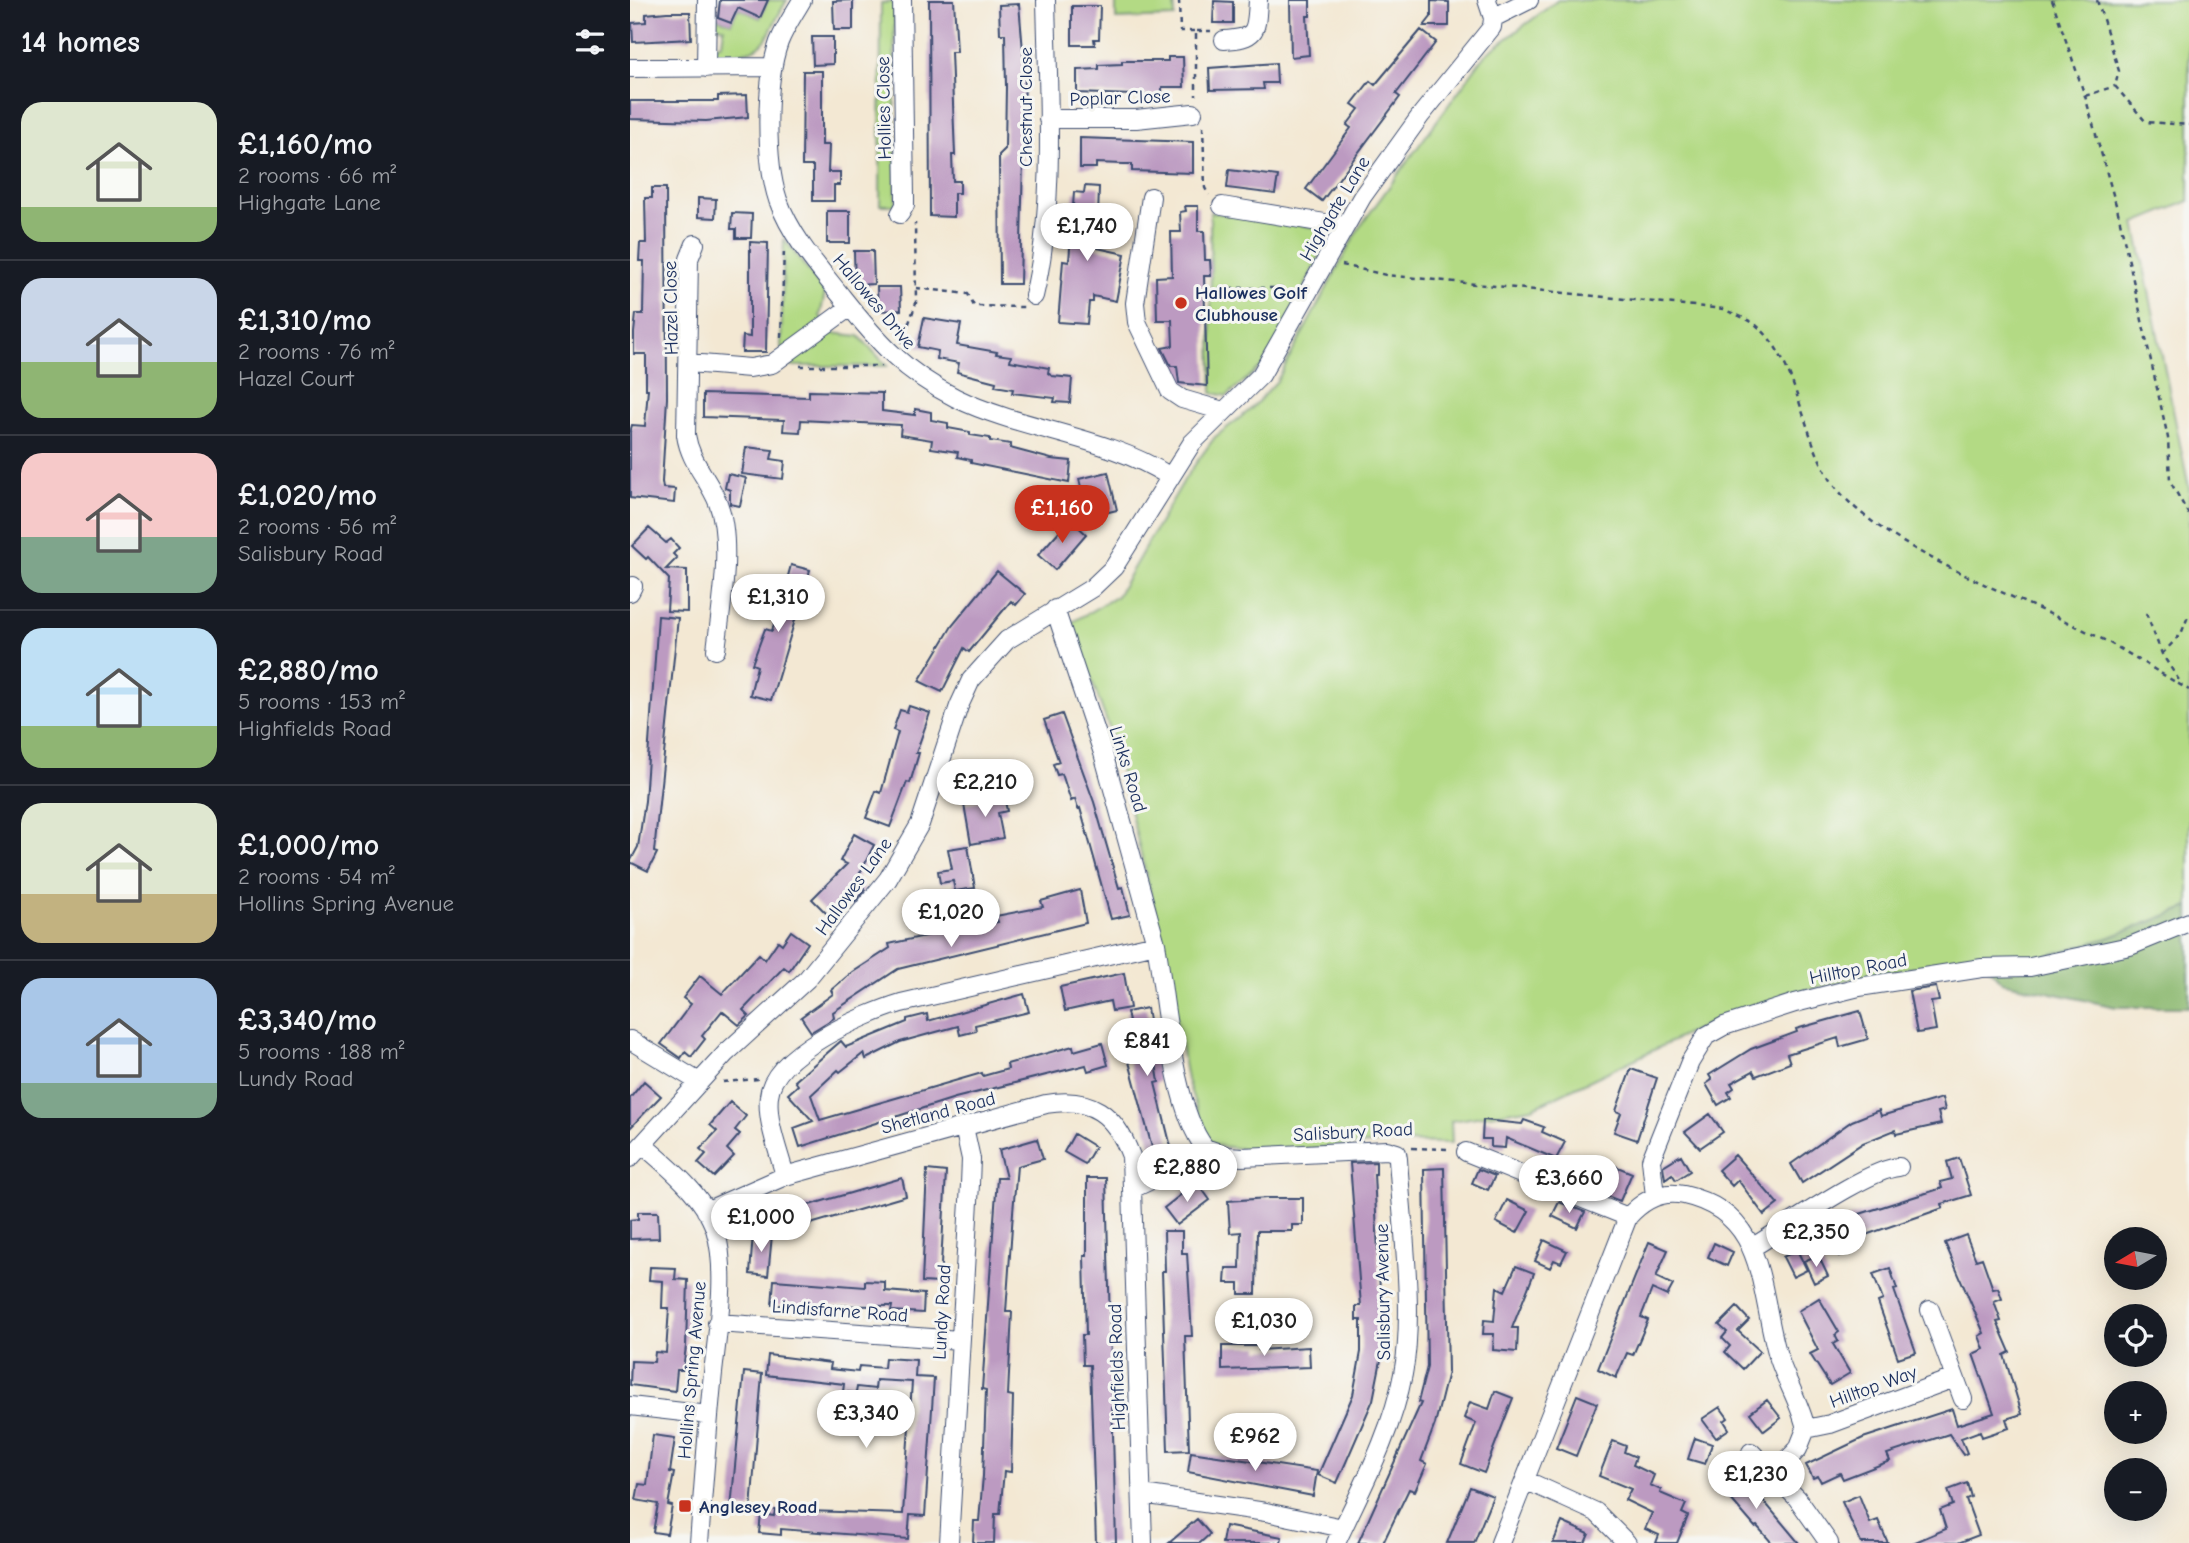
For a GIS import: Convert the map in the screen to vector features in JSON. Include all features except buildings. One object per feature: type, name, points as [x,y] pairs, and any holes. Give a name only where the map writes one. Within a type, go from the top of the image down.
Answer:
[{"type":"street","points":[[706,68],[708,0]]},
{"type":"street","name":"Hallowes Drive","points":[[802,0],[779,42],[772,67],[772,168],[778,200],[796,236],[850,307],[891,356],[919,377],[958,399],[1124,453],[1169,476]]},
{"type":"street","name":"Hollies Close","points":[[900,214],[905,205],[902,0]]},
{"type":"street","name":"Chestnut Close","points":[[1034,296],[1045,207],[1048,120],[1046,0]]},
{"type":"street","points":[[1224,40],[1249,37],[1254,32],[1258,0]]},
{"type":"street","points":[[1487,0],[1493,18],[1529,0]]},
{"type":"street","name":"Highgate Lane","points":[[1055,609],[1105,577],[1192,443],[1261,375],[1343,226],[1421,115],[1486,37],[1493,18]]},
{"type":"street","points":[[630,68],[772,67]]},
{"type":"street","name":"Poplar Close","points":[[1048,120],[1136,120],[1193,113]]},
{"type":"street","points":[[1151,197],[1135,303],[1137,322],[1170,391],[1182,400],[1223,411]]},
{"type":"street","points":[[1222,206],[1343,226]]},
{"type":"street","name":"Hazel Close","points":[[695,244],[689,259],[689,363],[750,368],[772,364],[850,307]]},
{"type":"street","points":[[689,363],[689,450],[718,503],[724,539],[716,650]]},
{"type":"street","name":"Links Road","points":[[1055,609],[1103,752],[1156,944]]},
{"type":"street","name":"Hallowes Lane","points":[[636,1152],[742,1037],[807,979],[888,879],[920,824],[958,706],[971,680],[1007,640],[1055,609]]},
{"type":"street","name":"Hilltop Road","points":[[1655,1196],[1651,1160],[1690,1062],[1706,1036],[1724,1026],[1795,1003],[1859,987],[1982,968],[2031,967],[2130,946],[2189,922]]},
{"type":"street","points":[[785,1176],[769,1111],[772,1082],[790,1061],[831,1032],[873,1011],[1156,944],[1177,1075],[1189,1118],[1197,1138],[1205,1147],[1183,1165],[1132,1189]]},
{"type":"street","points":[[630,1040],[699,1082]]},
{"type":"street","name":"Shetland Road","points":[[706,1211],[785,1176],[1057,1102],[1079,1101],[1105,1115],[1125,1140],[1131,1156],[1132,1189]]},
{"type":"street","name":"Lundy Road","points":[[948,1543],[971,1159],[964,1127]]},
{"type":"street","name":"Salisbury Road","points":[[1205,1147],[1227,1156],[1242,1157],[1387,1150],[1396,1153]]},
{"type":"street","name":"Hollins Spring Avenue","points":[[636,1152],[684,1184],[706,1211],[715,1229],[719,1250],[718,1323],[699,1543]]},
{"type":"street","points":[[1466,1152],[1628,1217]]},
{"type":"street","name":"Salisbury Avenue","points":[[1339,1536],[1384,1436],[1404,1371],[1405,1286],[1396,1153]]},
{"type":"street","points":[[1753,1247],[1863,1180],[1889,1168],[1899,1167]]},
{"type":"street","name":"Highfields Road","points":[[1132,1189],[1143,1543]]},
{"type":"street","points":[[1500,1543],[1628,1217],[1639,1205],[1655,1196],[1676,1194],[1718,1207],[1753,1247],[1779,1357],[1806,1429],[1798,1449],[1775,1474]]},
{"type":"street","points":[[1930,1310],[1963,1399]]},
{"type":"street","name":"Lindisfarne Road","points":[[718,1323],[960,1340]]},
{"type":"street","name":"Hilltop Way","points":[[1806,1429],[1830,1424],[1954,1378]]},
{"type":"street","points":[[630,1406],[709,1415]]},
{"type":"street","points":[[1751,1452],[1775,1474],[1829,1543]]},
{"type":"street","points":[[1525,1480],[1595,1512],[1627,1543]]},
{"type":"street","points":[[1142,1494],[1266,1512],[1339,1536]]},
{"type":"path","points":[[1179,0],[1180,31],[1196,31],[1196,106],[1193,113],[1203,122],[1205,188],[1222,206]]},
{"type":"path","points":[[2052,0],[2085,96],[2118,212],[2168,438],[2170,481],[2189,515]]},
{"type":"path","points":[[2097,0],[2119,71],[2115,86]]},
{"type":"path","points":[[2085,96],[2115,86]]},
{"type":"path","points":[[2115,86],[2146,122],[2189,125]]},
{"type":"path","points":[[891,356],[904,340],[913,318],[916,288],[915,223],[900,214]]},
{"type":"path","points":[[1325,260],[1386,275],[1723,309],[1754,323],[1771,340],[1785,368],[1816,451],[1835,485],[1861,515],[1927,554],[2095,635],[2189,690]]},
{"type":"path","points":[[916,288],[968,294],[974,306],[1021,308],[1030,304],[1034,296]]},
{"type":"path","points":[[1219,288],[1281,288],[1302,304]]},
{"type":"path","points":[[2146,613],[2162,654],[2183,687]]},
{"type":"path","points":[[2162,654],[2181,634],[2189,614]]},
{"type":"path","points":[[699,1082],[765,1079],[772,1082]]},
{"type":"path","name":"Salisbury Road","points":[[1396,1153],[1406,1148],[1466,1152]]},
{"type":"green space","points":[[768,0],[787,0],[762,44],[746,52],[713,55],[714,46],[722,43],[724,28],[714,24],[713,16],[731,23],[738,8],[760,18]]},
{"type":"green space","points":[[1116,0],[1174,0],[1175,17],[1116,19]]},
{"type":"green space","points":[[1558,0],[2189,0],[2189,201],[2135,223],[2189,488],[2189,907],[2108,938],[2036,959],[1979,957],[1857,977],[1792,994],[1723,1017],[1532,1108],[1451,1121],[1452,1143],[1394,1142],[1271,1152],[1209,1145],[1187,1080],[1164,948],[1112,736],[1071,623],[1117,596],[1186,477],[1215,437],[1250,410],[1277,381],[1359,228],[1485,55]]},
{"type":"green space","points":[[894,2],[896,205],[880,205],[881,3]]},
{"type":"green space","points":[[1210,212],[1332,230],[1281,336],[1263,365],[1227,396],[1212,393]]},
{"type":"green space","points":[[784,239],[825,293],[820,316],[832,333],[859,336],[887,366],[786,366],[781,346]]},
{"type":"green space","points":[[2189,907],[2189,1007],[2116,1007],[2002,982],[1979,957],[2036,959],[2108,938]]},
{"type":"place","name":"Hallowes Golf Clubhouse","points":[[1181,303]]},
{"type":"place","name":"Anglesey Road","points":[[685,1506]]}]
